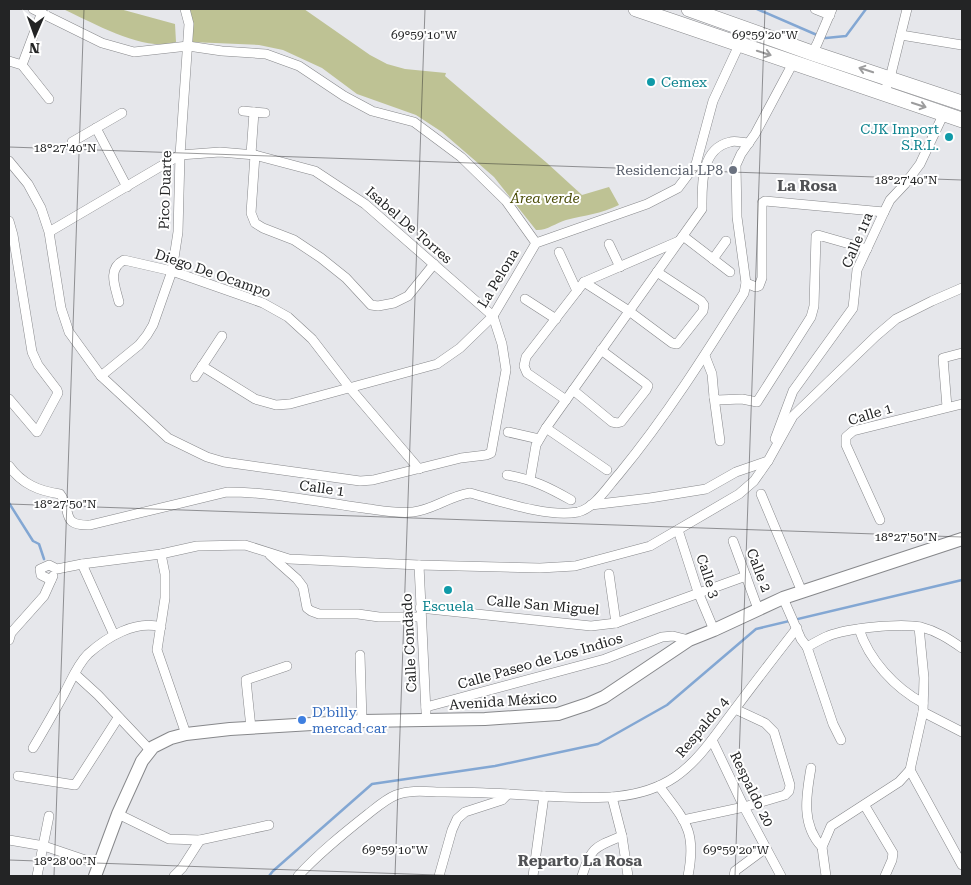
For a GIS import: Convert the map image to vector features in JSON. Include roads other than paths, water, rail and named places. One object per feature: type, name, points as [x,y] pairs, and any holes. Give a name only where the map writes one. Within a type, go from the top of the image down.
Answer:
[{"type":"main road","points":[[636,9],[962,120]]},
{"type":"main road","points":[[690,27],[692,10],[814,48],[890,78],[962,103]]},
{"type":"street","name":"Pico Duarte","points":[[101,376],[139,345],[147,335],[153,325],[172,271],[178,232],[180,155],[188,46],[189,24],[185,9]]},
{"type":"street","points":[[814,9],[831,12],[814,48]]},
{"type":"street","points":[[884,93],[890,78],[907,9]]},
{"type":"street","points":[[22,65],[38,11],[102,43],[134,52],[188,46],[222,51],[266,54],[299,66],[344,96],[372,111],[414,122],[461,158],[506,201],[536,243]]},
{"type":"street","points":[[901,35],[962,45]]},
{"type":"street","name":"La Pelona","points":[[202,366],[255,399],[276,405],[290,404],[437,364],[460,348],[493,316],[536,243],[647,204],[678,188],[696,164],[712,101],[740,45]]},
{"type":"street","points":[[9,61],[22,65],[49,99]]},
{"type":"street","points":[[591,505],[648,439],[705,356],[744,293],[746,283],[737,217],[736,164],[793,63]]},
{"type":"street","points":[[243,112],[265,113]]},
{"type":"street","points":[[254,112],[252,214],[255,223],[294,240],[321,258],[346,278],[371,304],[378,306],[394,304],[408,296],[434,264]]},
{"type":"street","points":[[72,142],[122,113]]},
{"type":"street","name":"Calle 1ra","points":[[768,461],[793,391],[854,308],[857,270],[890,200],[920,164],[944,113]]},
{"type":"street","points":[[96,128],[127,187]]},
{"type":"street","points":[[530,480],[534,451],[546,428],[702,210],[703,174],[709,157],[719,147],[730,141],[749,143]]},
{"type":"street","name":"Isabel De Torres","points":[[49,232],[180,155],[220,152],[253,154],[315,171],[365,204],[493,316]]},
{"type":"street","points":[[9,161],[35,196],[49,232],[60,308],[69,332],[101,376],[168,438],[207,457],[224,462],[360,481],[373,480],[461,458],[486,455],[491,452],[506,370],[502,344],[493,316]]},
{"type":"street","points":[[746,283],[756,287],[762,278],[762,204],[765,201],[884,212]]},
{"type":"street","points":[[9,221],[13,235],[32,352],[38,365],[58,392],[37,432],[9,399]]},
{"type":"street","points":[[714,397],[717,400],[742,399],[756,402],[812,316],[816,236],[867,249]]},
{"type":"street","points":[[681,238],[730,272]]},
{"type":"street","points":[[566,400],[527,373],[524,366],[526,357],[584,282],[681,238]]},
{"type":"street","points":[[713,259],[726,241]]},
{"type":"street","points":[[609,244],[620,267]]},
{"type":"street","points":[[559,252],[577,291]]},
{"type":"street","name":"Diego De Ocampo","points":[[119,302],[113,277],[114,269],[118,263],[124,260],[131,260],[172,271],[263,303],[288,317],[312,339],[349,387],[419,469]]},
{"type":"street","points":[[584,282],[629,311],[672,343],[677,344],[703,311],[704,306],[701,301],[657,272]]},
{"type":"street","points":[[51,580],[41,575],[40,569],[50,566],[57,570],[82,564],[161,554],[198,546],[246,545],[289,559],[540,568],[574,566],[650,546],[739,494],[754,481],[768,461],[793,416],[896,319],[962,288]]},
{"type":"street","points":[[525,299],[556,319]]},
{"type":"street","points":[[195,377],[222,336]]},
{"type":"street","points":[[573,390],[612,422],[617,423],[620,422],[646,390],[648,386],[645,383],[601,350]]},
{"type":"street","points":[[947,407],[942,360],[944,356],[962,353]]},
{"type":"street","points":[[705,356],[712,374],[720,441]]},
{"type":"street","name":"Calle 1","points":[[880,520],[846,445],[846,436],[853,431],[962,404]]},
{"type":"street","points":[[546,428],[607,470]]},
{"type":"street","points":[[508,432],[539,439]]},
{"type":"street","points":[[591,505],[706,490],[736,472],[768,461]]},
{"type":"street","name":"Calle 1","points":[[9,466],[26,484],[42,491],[60,494],[64,500],[67,516],[72,523],[80,526],[227,492],[250,492],[347,506],[411,512],[425,510],[458,495],[470,493],[559,513],[580,511],[591,505]]},
{"type":"street","points":[[507,475],[530,480],[548,487],[571,500]]},
{"type":"street","points":[[761,494],[802,592]]},
{"type":"street","name":"Calle 3","points":[[678,530],[698,592],[714,630]]},
{"type":"street","name":"Avenida México","points":[[150,750],[156,744],[186,734],[362,721],[426,713],[485,719],[540,716],[573,709],[604,696],[689,640],[783,598],[962,539]]},
{"type":"street","name":"Calle 2","points":[[733,541],[758,610]]},
{"type":"street","points":[[266,553],[297,579],[303,587],[310,611],[318,614],[358,614],[379,617],[420,618]]},
{"type":"street","points":[[161,554],[166,574],[157,650],[186,734]]},
{"type":"street","points":[[82,564],[114,635]]},
{"type":"street","name":"Calle Condado","points":[[419,565],[420,618],[426,713]]},
{"type":"street","points":[[9,640],[15,629],[44,596],[57,570]]},
{"type":"street","points":[[609,574],[616,623]]},
{"type":"street","name":"Calle San Miguel","points":[[420,608],[591,626],[616,623],[746,576]]},
{"type":"street","points":[[783,598],[801,639],[807,647],[833,724],[841,740]]},
{"type":"street","points":[[33,748],[87,655],[114,635],[136,626],[146,624],[161,627]]},
{"type":"street","points":[[807,647],[827,636],[859,629],[901,626],[919,627],[945,636],[962,648]]},
{"type":"street","points":[[822,847],[831,826],[865,806],[899,782],[910,770],[923,707],[924,678],[919,627]]},
{"type":"street","name":"Respaldo 4","points":[[298,876],[312,861],[388,798],[408,792],[470,792],[612,797],[659,786],[676,777],[692,763],[712,740],[797,628]]},
{"type":"street","points":[[859,629],[864,644],[880,666],[923,707],[962,732]]},
{"type":"street","name":"Calle Paseo de Los Indios","points":[[426,713],[605,659],[662,637],[674,636],[689,640]]},
{"type":"street","points":[[360,655],[362,721]]},
{"type":"street","points":[[251,728],[246,680],[287,666]]},
{"type":"street","points":[[9,840],[44,846],[97,870],[136,773],[150,750],[98,695],[75,674]]},
{"type":"street","points":[[684,820],[744,807],[785,795],[789,791],[790,785],[774,732],[765,723],[735,709]]},
{"type":"street","points":[[18,776],[75,785],[118,718]]},
{"type":"street","name":"Respaldo 20","points":[[712,740],[744,807],[781,876]]},
{"type":"street","points":[[811,768],[808,822],[813,835],[822,847],[826,876]]},
{"type":"street","points":[[910,770],[962,865]]},
{"type":"street","points":[[659,786],[684,820],[691,840],[692,848],[688,876]]},
{"type":"street","points":[[440,876],[452,830],[460,815],[502,800],[508,794]]},
{"type":"street","points":[[533,876],[544,796]]},
{"type":"street","points":[[612,797],[622,836],[628,876]]},
{"type":"street","points":[[865,806],[893,853],[892,860],[884,876]]},
{"type":"street","points":[[118,814],[169,839],[200,840],[269,825]]},
{"type":"street","points":[[38,876],[49,816]]},
{"type":"street","points":[[582,876],[592,851],[600,845],[622,836]]},
{"type":"street","points":[[174,876],[182,868],[200,840]]},
{"type":"street","points":[[734,876],[735,871],[766,848]]},
{"type":"waterway","points":[[757,9],[817,35]]},
{"type":"waterway","points":[[823,37],[846,36],[866,9]]},
{"type":"waterway","points":[[9,503],[33,541],[39,544],[44,559]]},
{"type":"waterway","points":[[269,876],[372,784],[495,766],[598,744],[667,705],[756,629],[962,580]]},
{"type":"place","name":"Cemex","points":[[651,82]]},
{"type":"place","name":"CJK Import S.R.L.","points":[[949,137]]},
{"type":"place","name":"Residencial LP8","points":[[733,170]]},
{"type":"place","name":"Escuela","points":[[448,590]]},
{"type":"place","name":"D’billy mercad car","points":[[302,720]]},
{"type":"district","name":"La Rosa","points":[[807,186]]},
{"type":"district","name":"Reparto La Rosa","points":[[580,861]]},
{"type":"park label","name":"Área verde","points":[[545,198]]}]
